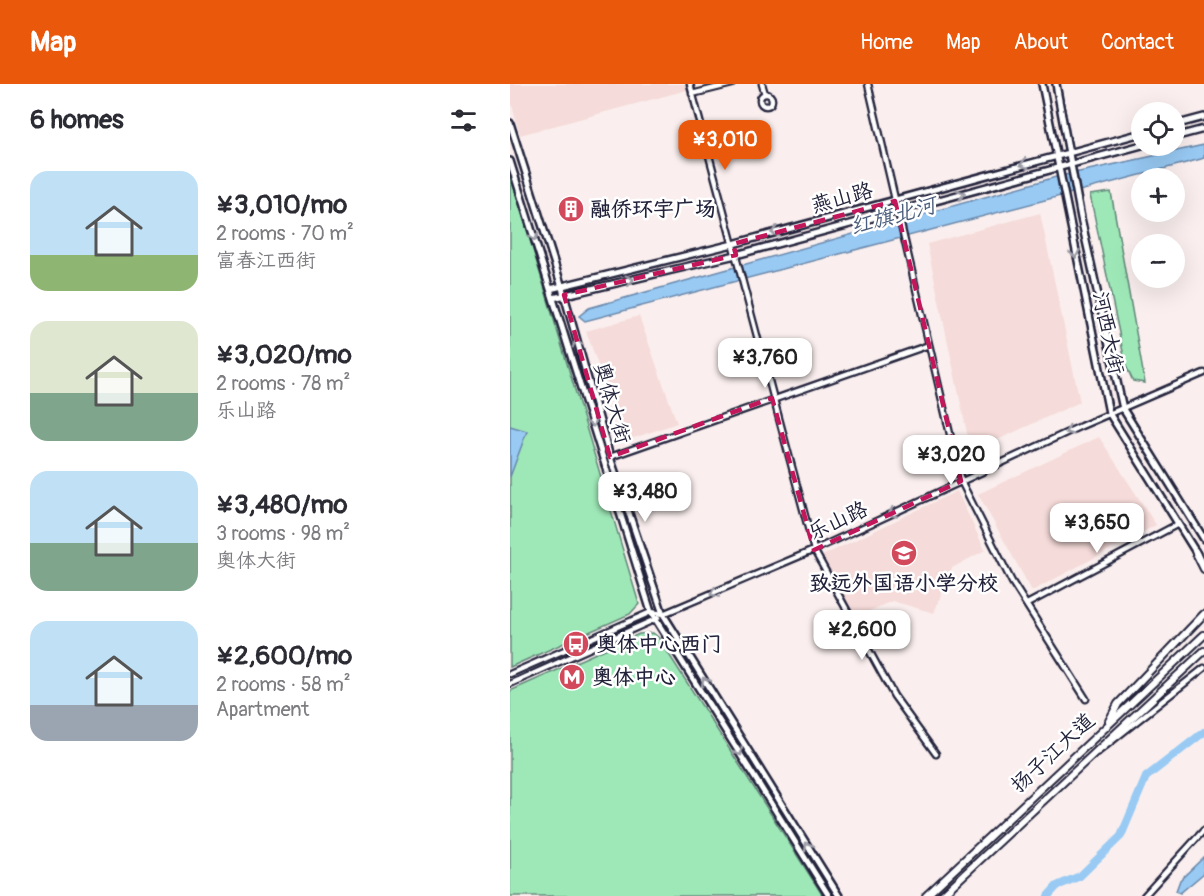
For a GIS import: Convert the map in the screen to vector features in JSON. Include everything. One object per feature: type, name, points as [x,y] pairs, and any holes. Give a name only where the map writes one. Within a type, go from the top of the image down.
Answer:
[{"type":"highway","points":[[1196,551],[1204,569]]},
{"type":"highway","points":[[1106,726],[1118,704],[1204,612]]},
{"type":"highway","name":"扬子江大道","points":[[924,896],[1204,635]]},
{"type":"highway","name":"扬子江大道","points":[[941,896],[1204,651]]},
{"type":"main road","name":"河西大街","points":[[1042,84],[1109,413],[1204,564]]},
{"type":"main road","name":"河西大街","points":[[1056,84],[1123,409],[1204,539]]},
{"type":"main road","points":[[1185,122],[1204,117]]},
{"type":"main road","name":"奥体大街","points":[[510,123],[561,284],[610,457],[663,614],[839,896]]},
{"type":"main road","points":[[1185,133],[1204,129]]},
{"type":"main road","name":"燕山路","points":[[550,289],[561,284],[733,244],[1131,136]]},
{"type":"main road","name":"燕山路","points":[[553,298],[736,255],[1131,148]]},
{"type":"main road","name":"奥体大街","points":[[510,161],[651,612],[829,896]]},
{"type":"street","points":[[690,84],[814,550],[894,696],[936,754]]},
{"type":"street","points":[[692,94],[732,84]]},
{"type":"street","points":[[762,84],[765,94]]},
{"type":"street","points":[[868,84],[961,481],[1027,604],[1086,699]]},
{"type":"street","points":[[610,457],[772,398],[929,345]]},
{"type":"street","name":"乐山路","points":[[510,684],[656,620],[663,614],[814,550],[1109,413],[1204,373]]},
{"type":"street","points":[[1027,604],[1178,524]]},
{"type":"street","points":[[510,674],[651,612],[663,614]]},
{"type":"street","name":"扬子江大道","points":[[1091,757],[1204,668]]},
{"type":"street","points":[[1144,896],[1204,830]]},
{"type":"highlighted area","points":[[895,201],[961,481],[814,550],[772,398],[610,457],[564,295],[736,255],[733,244]]},
{"type":"shaded area","points":[[510,84],[686,84],[687,90],[520,135],[510,98]]},
{"type":"shaded area","points":[[1040,213],[1080,402],[971,452],[927,244]]},
{"type":"shaded area","points":[[639,316],[677,423],[625,441],[586,331]]},
{"type":"shaded area","points":[[1099,437],[1156,525],[1032,591],[978,494]]},
{"type":"shaded area","name":"致远外国语小学分校","points":[[957,491],[985,550],[952,568],[934,613],[892,601],[854,618],[822,556]]},
{"type":"green space","points":[[510,173],[639,604],[630,614],[510,667]]},
{"type":"green space","points":[[1111,192],[1145,383],[1133,381],[1126,366],[1090,195]]},
{"type":"green space","points":[[653,633],[658,637],[823,896],[510,896],[510,691],[639,634]]},
{"type":"water","points":[[1204,145],[1204,158],[1167,168],[1131,168],[1131,177],[585,321],[579,316],[589,308],[1056,177],[1153,156],[1185,156],[1185,149]]},
{"type":"water","points":[[510,426],[527,431],[510,477]]},
{"type":"water","points":[[1204,857],[1204,873],[1180,893],[1176,891],[1180,880]]},
{"type":"waterway","points":[[1048,896],[1057,886],[1080,876],[1121,836],[1146,777],[1204,732]]},
{"type":"place","name":"融侨环宇广场","points":[[571,209]]},
{"type":"place","name":"致远外国语小学分校","points":[[904,553]]},
{"type":"place","name":"奥体中心西门","points":[[576,644]]},
{"type":"place","name":"奥体中心","points":[[572,677]]},
{"type":"water label","name":"红旗北河","points":[[893,216]]}]
